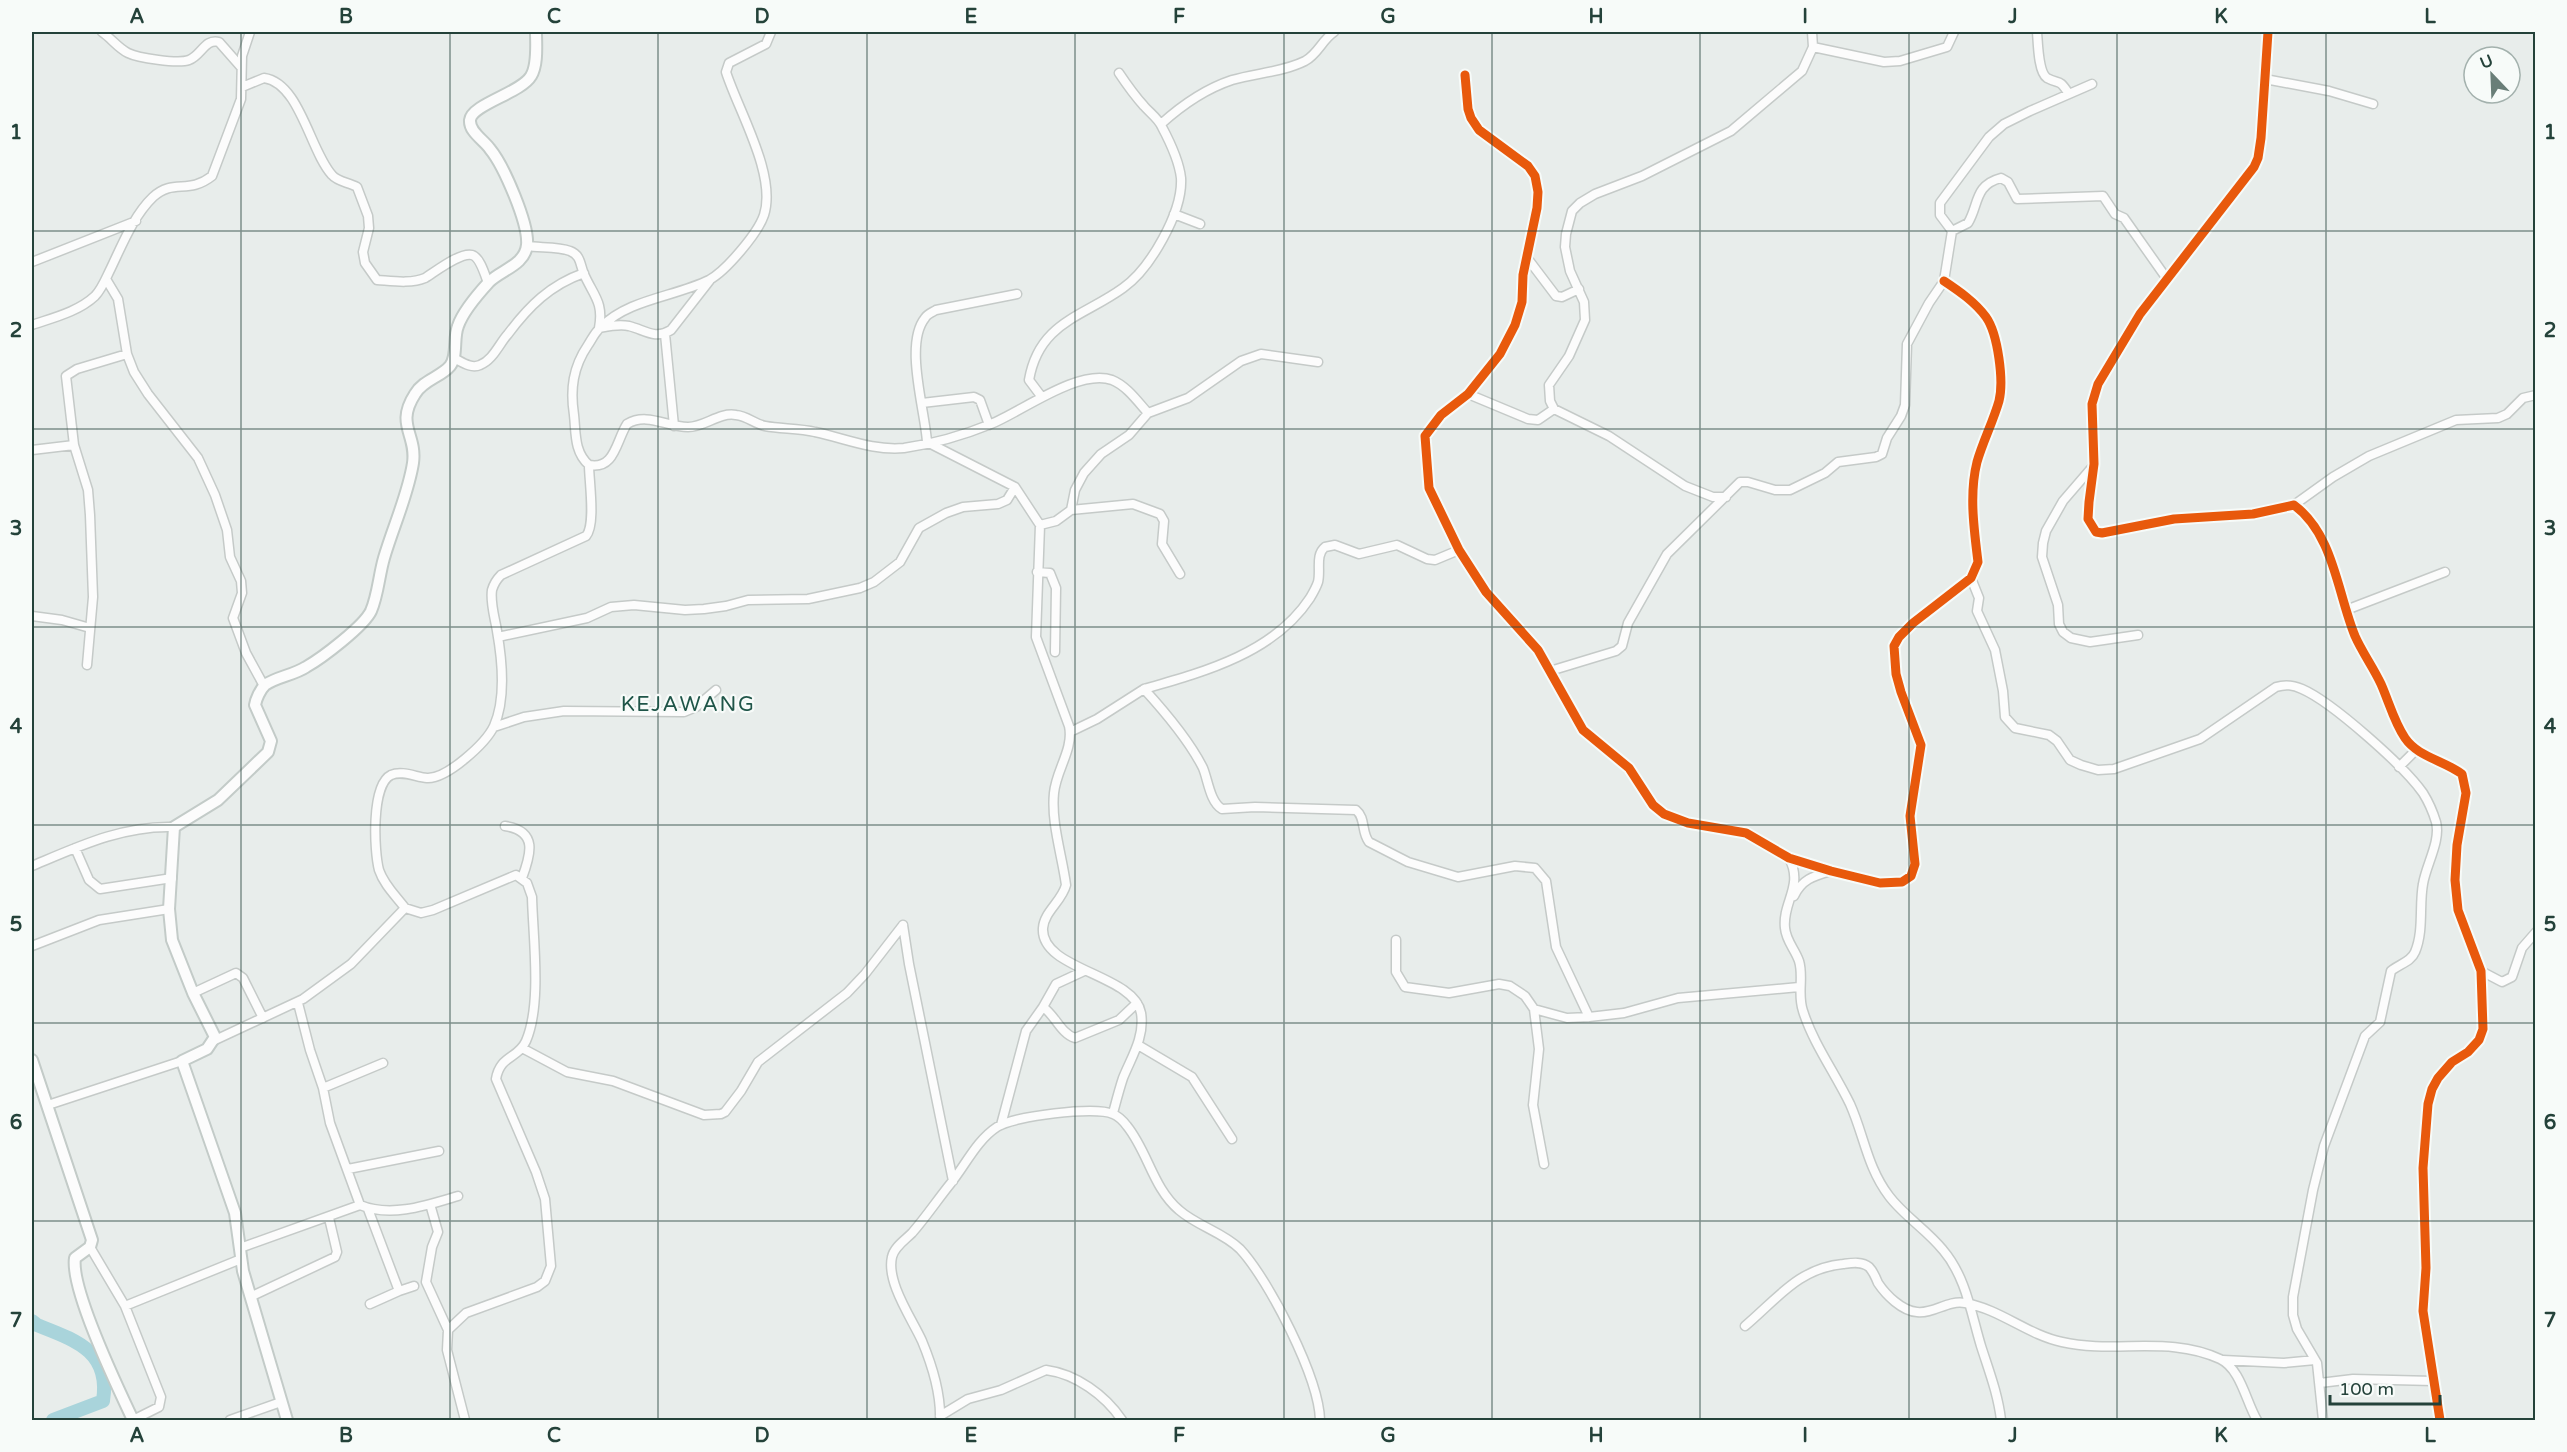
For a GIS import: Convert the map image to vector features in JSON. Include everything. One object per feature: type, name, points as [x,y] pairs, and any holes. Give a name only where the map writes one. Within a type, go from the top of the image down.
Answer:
[{"type":"street","points":[[102,32],[125,52],[136,56],[182,62],[197,56],[209,42],[219,42],[241,67]]},
{"type":"street","points":[[32,325],[84,304],[95,296],[146,204],[165,188],[201,185],[212,176],[242,99],[242,56],[249,32]]},
{"type":"street","points":[[32,866],[75,848],[132,830],[150,826],[174,827],[218,800],[268,752],[271,741],[255,705],[264,686],[307,667],[353,632],[371,612],[383,561],[411,471],[413,446],[406,429],[407,408],[416,391],[450,366],[454,358],[459,323],[488,283],[496,275],[517,263],[527,246],[522,212],[491,150],[476,134],[470,120],[475,111],[514,91],[531,77],[536,32]]},
{"type":"street","points":[[599,328],[616,325],[655,336],[665,334],[678,321],[710,279],[736,255],[764,217],[767,203],[765,183],[755,144],[726,72],[729,63],[765,44],[771,32]]},
{"type":"street","points":[[1161,124],[1191,100],[1216,87],[1306,61],[1317,53],[1325,38],[1334,32]]},
{"type":"street","points":[[1726,497],[1713,497],[1685,486],[1609,436],[1554,409],[1550,401],[1549,385],[1569,356],[1585,320],[1584,302],[1570,271],[1565,247],[1569,218],[1580,203],[1594,194],[1642,176],[1731,131],[1802,71],[1813,47],[1812,32]]},
{"type":"street","points":[[1813,47],[1884,62],[1900,61],[1947,47],[1954,32]]},
{"type":"street","points":[[2037,32],[2042,72],[2046,78],[2059,81],[2069,94]]},
{"type":"street","points":[[2268,32],[2261,138],[2254,167],[2140,314],[2098,384],[2092,404],[2094,464],[2088,519],[2096,531],[2102,533],[2174,519],[2253,514],[2294,506],[2333,477],[2369,456],[2456,420],[2498,418],[2507,414],[2523,398],[2535,395]]},
{"type":"street","points":[[1041,396],[1033,389],[1029,380],[1033,361],[1047,340],[1058,326],[1070,317],[1125,287],[1142,270],[1174,214],[1180,193],[1181,179],[1175,157],[1161,124],[1144,107],[1119,74]]},
{"type":"street","points":[[1466,75],[1468,109],[1479,130],[1528,166],[1534,176],[1538,192],[1528,259],[1523,275],[1522,302],[1515,324],[1500,354],[1468,394],[1441,415],[1425,436],[1429,488],[1460,550],[1486,592],[1538,650],[1583,730],[1629,768],[1653,805],[1664,814],[1688,823],[1746,833],[1789,858],[1880,883],[1902,882],[1911,876],[1915,864],[1910,816],[1922,745],[1901,692],[1896,674],[1894,646],[1899,637],[1913,623],[1971,579],[1978,562],[1973,510],[1977,462],[2000,399],[2001,379],[1992,328],[1985,316],[1968,298],[1944,281]]},
{"type":"street","points":[[242,87],[264,78],[276,83],[297,105],[311,139],[330,174],[342,182],[357,187],[368,216],[369,228],[363,252],[365,263],[377,280],[410,281],[424,278],[465,255],[472,255],[477,258],[488,283]]},
{"type":"street","points":[[2265,79],[2297,84],[2373,104]]},
{"type":"street","points":[[1550,671],[1616,651],[1622,646],[1628,623],[1667,554],[1740,482],[1776,490],[1790,490],[1826,473],[1838,462],[1876,458],[1881,454],[1905,405],[1907,345],[1919,320],[1944,281],[1952,231],[1940,216],[1940,203],[1978,148],[2004,124],[2092,84]]},
{"type":"street","points":[[1952,231],[1968,223],[1975,201],[1983,189],[1989,183],[2001,178],[2008,182],[2017,199],[2103,196],[2115,214],[2124,218],[2167,279]]},
{"type":"street","points":[[1174,214],[1200,224]]},
{"type":"street","points":[[32,262],[135,221]]},
{"type":"street","points":[[527,246],[569,251],[577,255],[596,294],[601,310],[599,328]]},
{"type":"street","points":[[1528,259],[1556,296],[1562,297],[1579,289]]},
{"type":"street","points":[[454,358],[472,367],[481,365],[493,355],[533,303],[556,285],[584,273]]},
{"type":"street","points":[[106,279],[114,290],[121,310],[127,354],[148,394],[198,458],[215,495],[227,530],[230,557],[241,581],[242,593],[233,618],[246,653],[264,686]]},
{"type":"street","points":[[710,279],[617,314],[599,328],[582,354],[574,373],[571,392],[575,440],[582,459],[589,465],[602,465],[608,462],[613,456],[624,429],[633,420],[646,419],[674,426],[691,427],[727,414],[737,415],[766,426],[814,432],[886,448],[927,442],[988,425],[1017,412],[1041,396],[1100,377],[1113,380],[1126,388],[1148,413]]},
{"type":"street","points":[[927,442],[916,352],[919,329],[926,316],[936,309],[1017,294]]},
{"type":"street","points":[[665,334],[674,426]]},
{"type":"street","points":[[87,665],[93,597],[90,516],[88,490],[74,445],[66,376],[77,369],[127,354]]},
{"type":"street","points":[[1071,510],[1075,490],[1084,473],[1101,454],[1129,435],[1148,413],[1188,399],[1241,361],[1261,354],[1318,362]]},
{"type":"street","points":[[1468,394],[1528,419],[1538,420],[1554,409]]},
{"type":"street","points":[[922,403],[974,397],[980,400],[988,425]]},
{"type":"street","points":[[927,442],[1015,487],[1040,525],[1036,637],[1070,732],[1054,791],[1053,808],[1066,885],[1063,896],[1045,918],[1042,929],[1052,950],[1084,971],[1128,991],[1137,1003],[1141,1014],[1138,1046],[1123,1078],[1113,1113]]},
{"type":"street","points":[[32,450],[74,445]]},
{"type":"street","points":[[2094,464],[2063,501],[2046,531],[2043,543],[2042,556],[2058,605],[2059,624],[2063,632],[2071,638],[2090,642],[2138,635]]},
{"type":"street","points":[[494,727],[501,680],[492,597],[495,581],[501,574],[586,536],[590,532],[589,465]]},
{"type":"street","points":[[498,637],[587,618],[611,607],[634,605],[685,610],[704,609],[748,600],[808,599],[860,588],[874,582],[900,562],[919,528],[946,513],[963,507],[998,504],[1007,500],[1015,487]]},
{"type":"street","points":[[1040,525],[1056,521],[1071,510],[1133,504],[1160,514],[1164,521],[1162,544],[1180,574]]},
{"type":"street","points":[[2294,506],[2308,516],[2328,552],[2355,637],[2381,684],[2406,739],[2416,750],[2448,764],[2462,774],[2466,793],[2457,845],[2455,880],[2458,910],[2481,971],[2483,1029],[2479,1040],[2469,1052],[2452,1062],[2432,1089],[2428,1104],[2423,1167],[2427,1268],[2423,1311],[2440,1420]]},
{"type":"street","points":[[1070,732],[1097,719],[1144,689],[1225,664],[1279,632],[1304,607],[1314,592],[1318,581],[1320,555],[1325,547],[1335,545],[1359,554],[1397,545],[1427,560],[1435,560],[1460,550]]},
{"type":"street","points":[[1037,572],[1050,573],[1056,588],[1055,652]]},
{"type":"street","points":[[2346,610],[2445,572]]},
{"type":"street","points":[[1971,579],[1979,598],[1977,611],[1995,650],[2005,717],[2015,728],[2049,735],[2057,741],[2070,759],[2081,765],[2098,770],[2114,769],[2200,739],[2276,687],[2285,684],[2302,689],[2322,701],[2399,767],[2422,793],[2432,811],[2437,825],[2436,834],[2423,885],[2416,950],[2409,960],[2391,971],[2380,1022],[2365,1036],[2324,1146],[2313,1190],[2293,1297],[2293,1315],[2297,1329],[2315,1360],[2320,1383],[2323,1420]]},
{"type":"street","points":[[32,616],[62,620],[90,628]]},
{"type":"street","points":[[1144,689],[1192,750],[1202,766],[1215,802],[1222,809],[1255,807],[1356,810],[1361,814],[1364,837],[1369,842],[1408,862],[1458,877],[1515,866],[1535,868],[1546,881],[1556,947],[1589,1017]]},
{"type":"street","points":[[448,1330],[466,1313],[537,1287],[544,1281],[551,1266],[545,1199],[536,1172],[496,1079],[502,1062],[522,1048],[532,1023],[535,1004],[532,897],[528,883],[516,875],[433,910],[421,913],[405,908],[380,872],[376,856],[376,830],[381,787],[389,776],[397,773],[428,778],[446,773],[461,762],[494,727],[524,717],[564,711],[684,712],[696,707],[716,690]]},
{"type":"street","points":[[2399,767],[2416,750]]},
{"type":"street","points":[[505,826],[515,827],[523,833],[530,847],[531,854],[522,878]]},
{"type":"street","points":[[174,827],[169,909],[172,940],[193,993],[215,1036],[213,1041]]},
{"type":"street","points":[[75,848],[89,880],[100,889],[172,878]]},
{"type":"street","points":[[1789,858],[1795,870],[1785,927],[1788,942],[1799,960],[1802,978],[1799,987],[1802,1010],[1851,1107],[1877,1178],[1910,1220],[1943,1250],[1956,1267],[1996,1386],[2001,1420]]},
{"type":"street","points":[[1789,904],[1802,883],[1810,877],[1831,871]]},
{"type":"street","points":[[48,1105],[198,1055],[213,1041],[298,1002],[351,964],[405,908]]},
{"type":"street","points":[[32,946],[99,920],[169,909]]},
{"type":"street","points":[[522,1048],[567,1072],[613,1081],[704,1115],[721,1114],[741,1091],[758,1062],[847,993],[865,974],[903,925],[953,1181]]},
{"type":"street","points":[[2481,971],[2498,981],[2506,981],[2512,977],[2522,948],[2535,932]]},
{"type":"street","points":[[1396,940],[1396,972],[1405,987],[1449,993],[1499,984],[1510,986],[1525,996],[1534,1009],[1539,1049],[1533,1105],[1544,1164]]},
{"type":"street","points":[[1001,1125],[1026,1031],[1056,984],[1084,971]]},
{"type":"street","points":[[193,993],[237,973],[243,978],[263,1017]]},
{"type":"street","points":[[1534,1009],[1567,1018],[1589,1017],[1624,1013],[1678,998],[1799,987]]},
{"type":"street","points":[[298,1002],[323,1088],[330,1123],[399,1291]]},
{"type":"street","points":[[1043,1007],[1053,1014],[1068,1035],[1075,1038],[1119,1020],[1137,1003]]},
{"type":"street","points":[[1138,1046],[1192,1077],[1232,1139]]},
{"type":"street","points":[[32,1060],[34,1072],[48,1105],[92,1240],[90,1247],[75,1258],[74,1279],[133,1420],[156,1409],[162,1400],[125,1306],[90,1247]]},
{"type":"street","points":[[182,1061],[235,1213],[240,1253],[250,1297],[287,1420]]},
{"type":"street","points":[[323,1088],[383,1063]]},
{"type":"street","points":[[1122,1420],[1108,1402],[1095,1391],[1054,1371],[1046,1370],[1039,1371],[1001,1390],[968,1399],[940,1418],[936,1384],[928,1356],[893,1278],[892,1257],[895,1249],[912,1233],[977,1146],[1001,1125],[1072,1111],[1113,1113],[1126,1124],[1155,1178],[1177,1209],[1190,1219],[1228,1239],[1240,1249],[1251,1264],[1270,1293],[1298,1347],[1320,1420]]},
{"type":"street","points":[[348,1170],[439,1151]]},
{"type":"street","points":[[125,1306],[240,1253],[329,1218],[364,1207],[403,1209],[458,1196]]},
{"type":"street","points":[[430,1204],[438,1232],[432,1247],[426,1282],[448,1330],[447,1350],[465,1420]]},
{"type":"street","points":[[250,1297],[334,1257],[337,1252],[329,1218]]},
{"type":"street","points":[[1745,1326],[1808,1272],[1843,1264],[1861,1263],[1869,1267],[1880,1285],[1902,1307],[1917,1312],[1932,1311],[1954,1303],[1970,1305],[2021,1325],[2042,1337],[2065,1343],[2182,1347],[2223,1360],[2284,1363],[2315,1360]]},
{"type":"street","points":[[370,1304],[414,1286]]},
{"type":"street","points":[[2223,1360],[2235,1373],[2257,1420]]},
{"type":"street","points":[[2320,1383],[2353,1378],[2433,1382]]},
{"type":"street","points":[[230,1420],[281,1402]]},
{"type":"waterway","points":[[32,1321],[77,1342],[87,1350],[96,1359],[104,1384],[103,1401],[53,1420]]},
{"type":"cycle path","points":[[2268,32],[2261,138],[2254,167],[2140,314],[2098,384],[2092,404],[2094,464],[2088,519],[2096,532],[2102,533],[2174,519],[2253,514],[2294,505],[2307,517],[2326,548],[2355,636],[2381,684],[2401,732],[2417,750],[2462,774],[2466,793],[2457,845],[2455,880],[2458,910],[2481,971],[2483,1029],[2479,1040],[2468,1052],[2452,1062],[2438,1078],[2428,1104],[2423,1168],[2426,1268],[2423,1311],[2440,1420]]},
{"type":"cycle path","points":[[1465,75],[1471,118],[1479,130],[1528,166],[1535,176],[1538,192],[1537,208],[1523,275],[1522,302],[1515,325],[1500,354],[1468,394],[1441,415],[1425,436],[1429,488],[1459,550],[1486,592],[1538,650],[1583,730],[1629,768],[1653,805],[1664,814],[1688,823],[1746,833],[1789,858],[1880,883],[1902,882],[1911,876],[1915,864],[1910,816],[1921,745],[1896,674],[1894,646],[1899,637],[1913,623],[1971,578],[1978,562],[1973,486],[1979,454],[1997,409],[2000,392],[1999,358],[1994,334],[1986,317],[1972,302],[1944,281]]},
{"type":"district","name":"KEJAWANG","points":[[688,704]]}]
